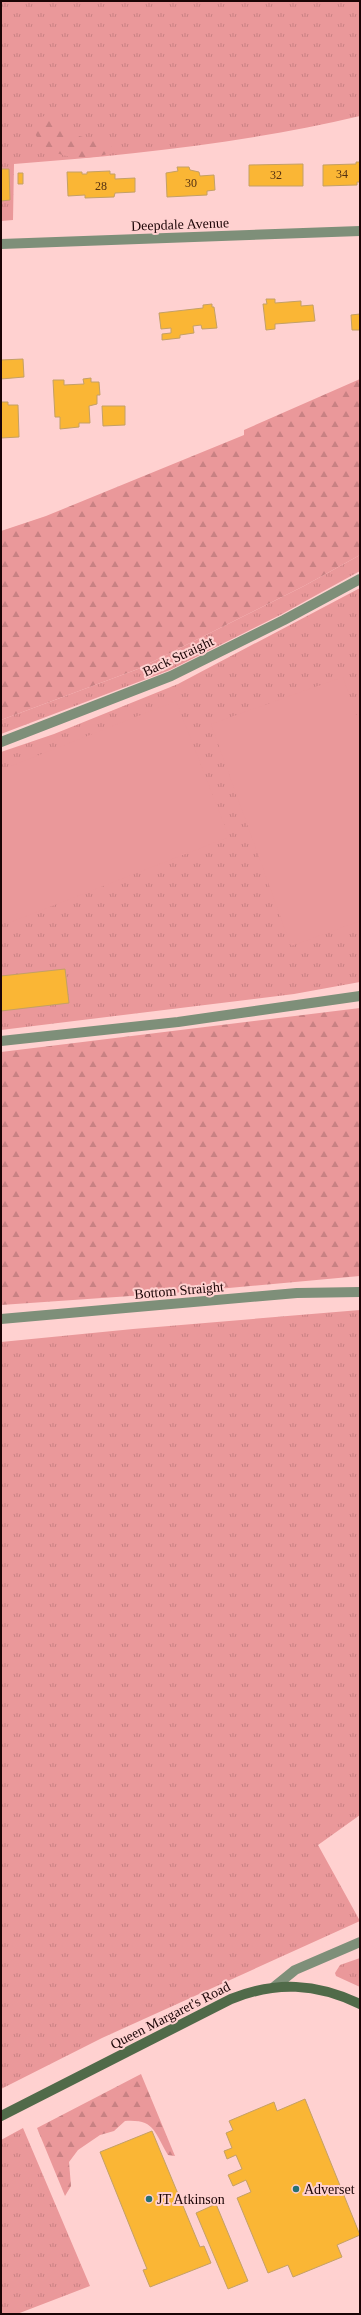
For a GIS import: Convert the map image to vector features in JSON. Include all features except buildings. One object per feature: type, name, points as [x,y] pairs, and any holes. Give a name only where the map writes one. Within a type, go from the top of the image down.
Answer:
[{"type":"main road","name":"Queen Margaret's Road","points":[[1,2116],[230,1999],[254,1990],[274,1987],[308,1988],[346,1998],[360,2004]]},
{"type":"street","name":"Deepdale Avenue","points":[[1,244],[360,231]]},
{"type":"street","name":"Back Straight","points":[[1,742],[171,676],[284,620],[360,579]]},
{"type":"street","points":[[1,1041],[178,1022],[360,996]]},
{"type":"street","name":"Bottom Straight","points":[[1,1319],[297,1293],[360,1292]]},
{"type":"street","points":[[274,1987],[295,1970],[360,1942]]},
{"type":"green space","points":[[1,1],[360,1],[360,116],[274,134],[188,147],[14,164],[13,220],[1,221]]},
{"type":"green space","points":[[45,116],[54,119],[79,136],[110,144],[113,149],[102,156],[84,158],[65,156],[56,153],[42,143],[36,136],[32,127],[34,119]]},
{"type":"green space","points":[[360,379],[360,555],[304,586],[138,669],[1,720],[1,531],[46,516],[244,435],[244,430]]},
{"type":"green space","points":[[360,555],[360,571],[282,614],[170,670],[1,734],[1,720],[138,669],[304,586]]},
{"type":"green space","points":[[360,588],[360,982],[294,994],[1,1030],[1,752],[54,734],[178,684]]},
{"type":"green space","points":[[343,677],[360,726],[360,921],[291,946],[211,724]]},
{"type":"green space","points":[[176,701],[229,837],[6,924],[1,911],[1,770]]},
{"type":"green space","points":[[360,1008],[360,1276],[174,1293],[1,1305],[1,1052]]},
{"type":"green space","points":[[360,1310],[360,1815],[318,1845],[360,1921],[102,2038],[1,2089],[1,1342],[133,1329]]},
{"type":"green space","points":[[360,1958],[360,1987],[336,1976],[335,1973],[340,1965]]},
{"type":"green space","points":[[141,2074],[175,2156],[168,2155],[156,2134],[148,2125],[142,2122],[125,2121],[114,2131],[100,2135],[78,2150],[69,2162],[71,2186],[65,2196],[37,2128]]},
{"type":"green space","points":[[23,2128],[90,2286],[17,2314],[1,2314],[1,2140]]},
{"type":"place","name":"Adverset","points":[[296,2189]]},
{"type":"place","name":"JT Atkinson","points":[[149,2199]]}]
